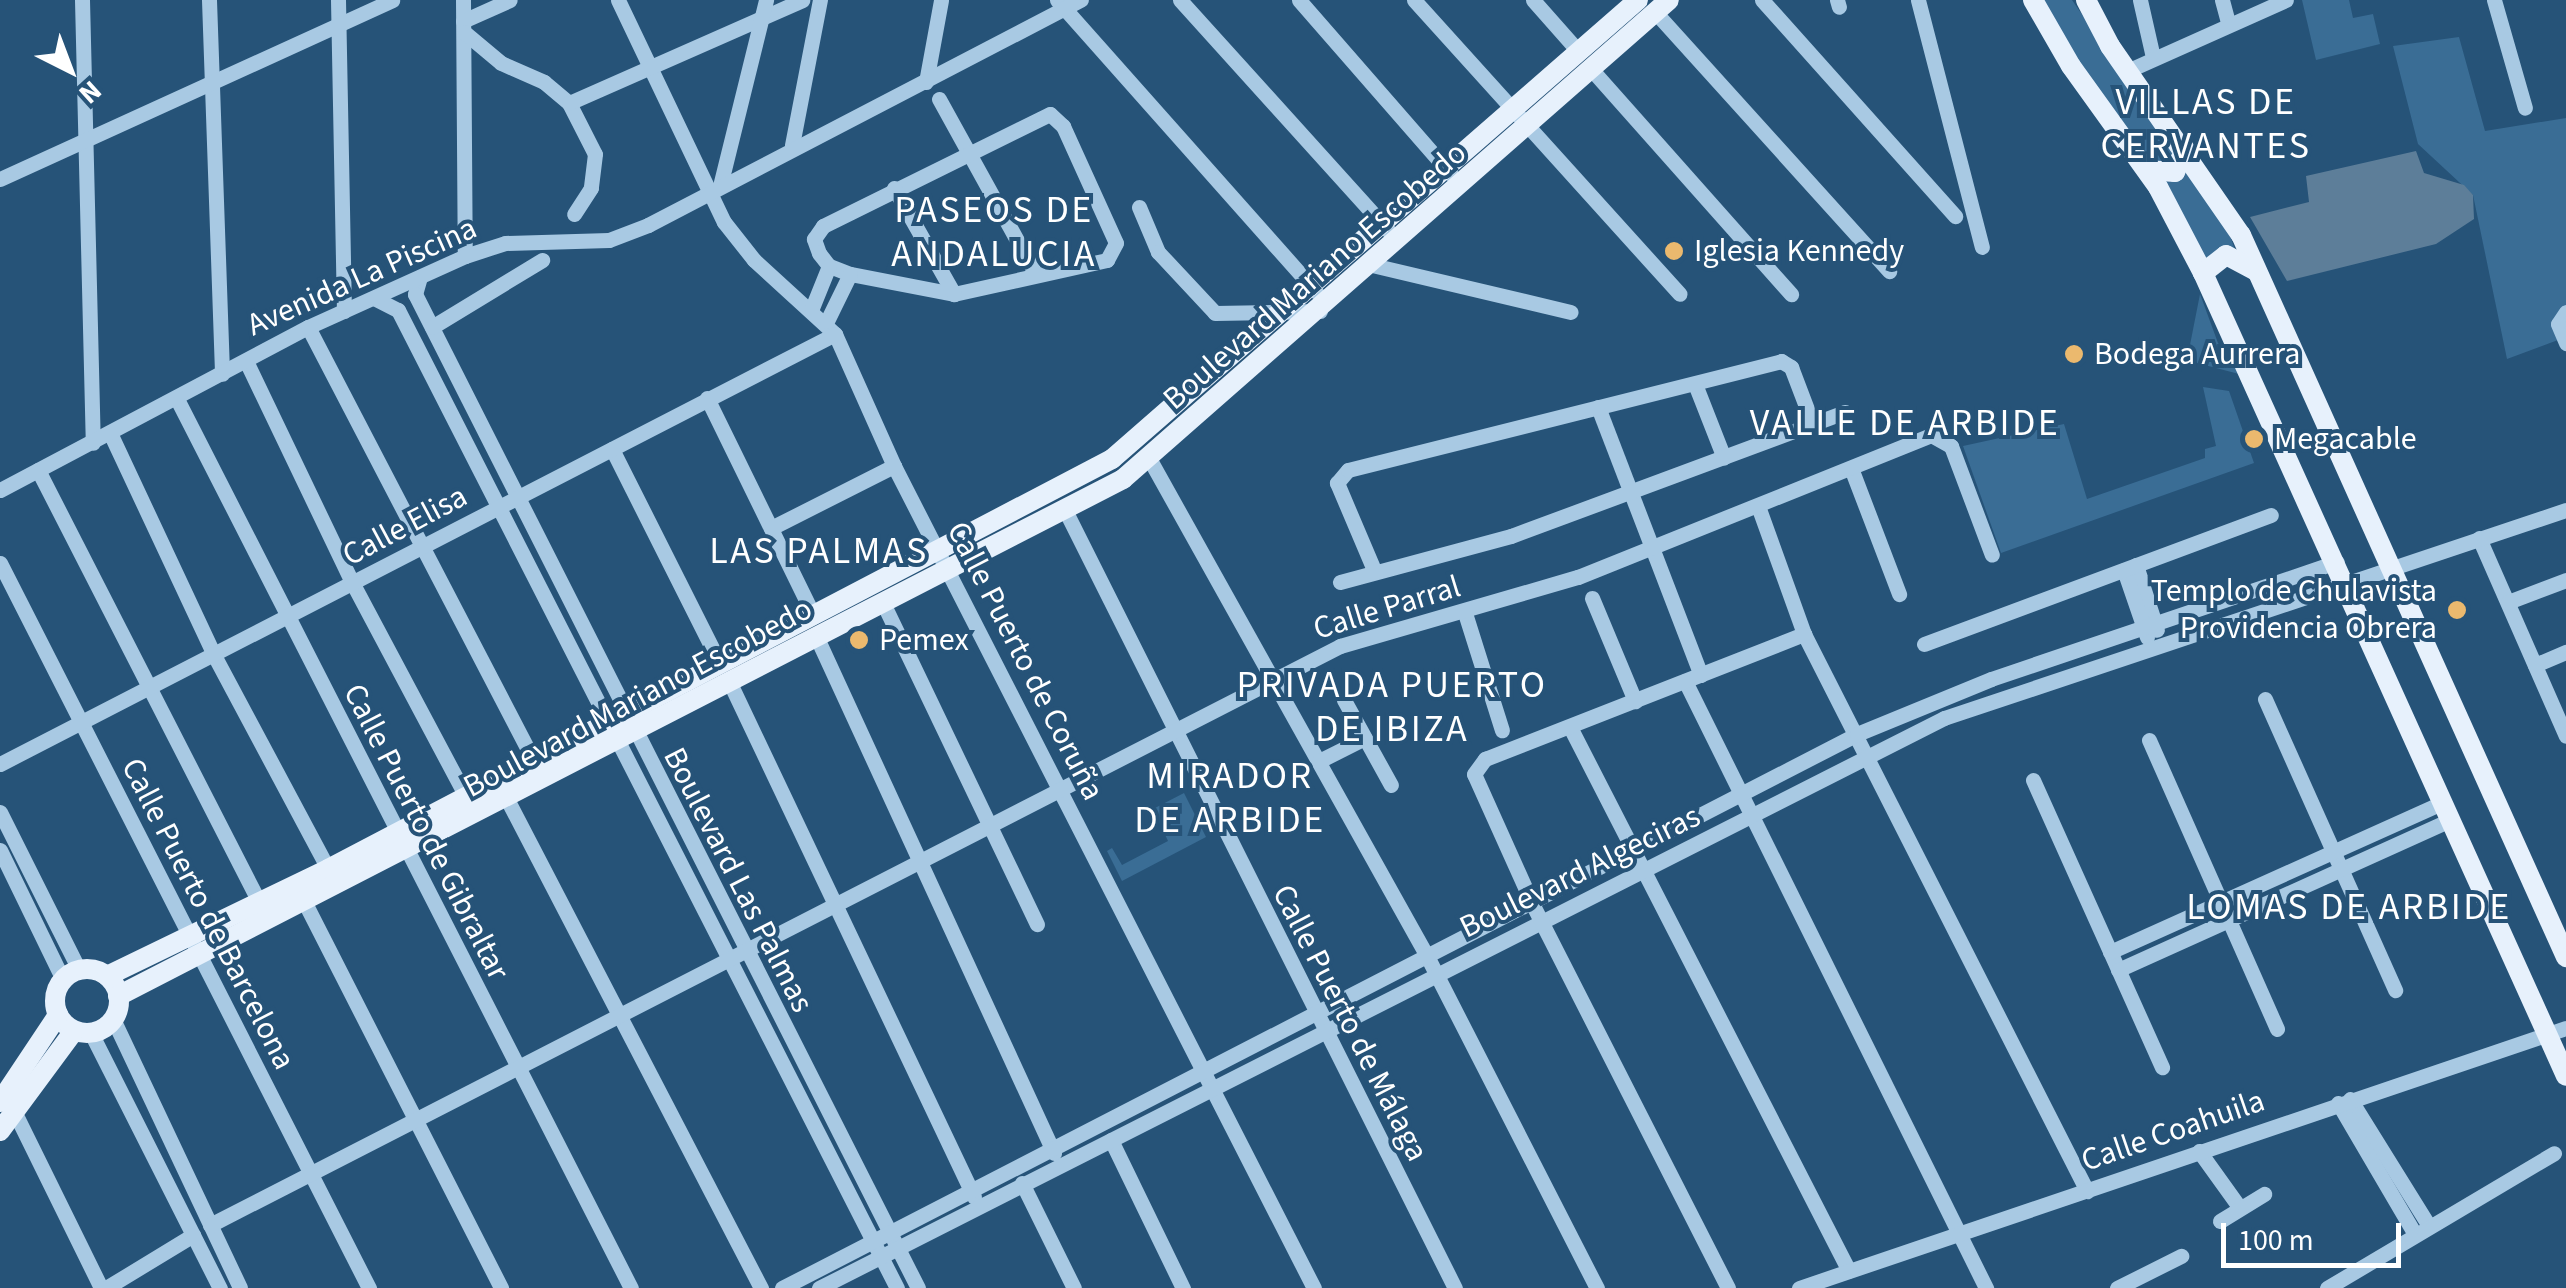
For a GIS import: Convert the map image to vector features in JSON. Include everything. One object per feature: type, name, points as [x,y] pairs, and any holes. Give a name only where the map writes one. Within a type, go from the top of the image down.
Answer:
[{"type":"main road","points":[[2033,0],[2070,66],[2147,170],[2203,273],[2447,811],[2558,1033],[2566,1076]]},
{"type":"main road","points":[[2086,0],[2128,72],[2229,214],[2566,957]]},
{"type":"main road","name":"Boulevard Mariano Escobedo","points":[[107,976],[305,903],[508,801],[624,737],[814,616],[1112,459],[1227,364],[1579,52],[1654,4]]},
{"type":"main road","name":"Boulevard Mariano Escobedo","points":[[118,996],[260,904],[614,717],[817,638],[1066,512],[1150,460],[1592,70],[1654,4]]},
{"type":"main road","points":[[2147,170],[2175,172],[2185,148]]},
{"type":"main road","points":[[2203,273],[2226,255],[2256,272]]},
{"type":"main road","points":[[0,1131],[6,1095],[58,1015],[55,996],[71,975],[107,976],[118,996],[113,1019],[83,1032],[6,1095]]},
{"type":"main road","points":[[58,1015],[83,1032]]},
{"type":"street","points":[[82,0],[93,443]]},
{"type":"street","points":[[209,0],[222,374]]},
{"type":"street","points":[[338,0],[344,310]]},
{"type":"street","points":[[0,178],[85,145],[392,0]]},
{"type":"street","points":[[463,0],[466,256]]},
{"type":"street","points":[[464,26],[510,0]]},
{"type":"street","name":"Calle Puerto de Coruña","points":[[618,0],[744,250],[831,328],[894,466],[1314,1288]]},
{"type":"street","points":[[714,190],[766,0]]},
{"type":"street","points":[[569,103],[651,71],[802,0]]},
{"type":"street","points":[[792,145],[820,0]]},
{"type":"street","points":[[926,82],[941,0]]},
{"type":"street","name":"Avenida La Piscina","points":[[0,490],[308,328],[466,256],[506,244],[609,240],[714,190],[792,145],[926,82],[1060,5],[1081,0]]},
{"type":"street","points":[[1180,0],[1398,242]]},
{"type":"street","points":[[1299,0],[1462,187]]},
{"type":"street","points":[[1414,0],[1680,294]]},
{"type":"street","points":[[1533,0],[1579,52]]},
{"type":"street","points":[[1762,0],[1956,216]]},
{"type":"street","points":[[1918,0],[1982,247]]},
{"type":"street","points":[[2140,0],[2153,57]]},
{"type":"street","points":[[2222,0],[2228,23]]},
{"type":"street","points":[[2128,72],[2153,57],[2286,0]]},
{"type":"street","points":[[2494,0],[2525,108]]},
{"type":"street","points":[[1654,4],[1889,271]]},
{"type":"street","points":[[1060,5],[1218,175],[1312,288],[1324,308]]},
{"type":"street","points":[[464,26],[500,63],[544,82],[569,103],[592,144],[596,167],[574,214]]},
{"type":"street","points":[[1592,70],[1791,294]]},
{"type":"street","points":[[939,99],[1036,275]]},
{"type":"street","points":[[1044,115],[1063,126],[1116,248],[1102,262],[954,294],[850,274],[829,266],[815,245],[819,230],[968,152],[1044,115]]},
{"type":"street","points":[[894,188],[954,294]]},
{"type":"street","points":[[1139,208],[1148,236],[1205,305],[1227,315],[1324,308]]},
{"type":"street","points":[[432,327],[542,260]]},
{"type":"street","points":[[1372,265],[1571,312]]},
{"type":"street","points":[[812,308],[829,266]]},
{"type":"street","points":[[831,328],[850,274]]},
{"type":"street","points":[[374,298],[395,305],[414,294],[420,277]]},
{"type":"street","name":"Boulevard Las Palmas","points":[[414,294],[517,498],[614,717]]},
{"type":"street","name":"Boulevard Las Palmas","points":[[395,305],[498,508],[614,717],[896,1288]]},
{"type":"street","points":[[2566,312],[2558,324],[2566,342]]},
{"type":"street","points":[[308,328],[532,760]]},
{"type":"street","name":"Calle Elisa","points":[[0,764],[215,657],[612,449],[831,328]]},
{"type":"street","points":[[246,361],[353,584],[466,795]]},
{"type":"street","points":[[1374,570],[1337,484],[1348,470],[1786,362],[1813,425]]},
{"type":"street","points":[[1694,384],[1724,458]]},
{"type":"street","points":[[707,398],[814,616]]},
{"type":"street","name":"Calle Puerto de Gibraltar","points":[[177,399],[516,1071],[631,1288]]},
{"type":"street","points":[[1598,406],[1693,678],[1742,797],[1986,1288]]},
{"type":"street","points":[[1340,582],[1511,536],[1846,412]]},
{"type":"street","points":[[110,435],[215,657],[328,870]]},
{"type":"street","name":"Calle Parral","points":[[210,1225],[1340,646],[1465,613],[1650,548],[1932,435],[1943,438],[1992,555]]},
{"type":"street","points":[[612,449],[724,673],[978,1205]]},
{"type":"street","points":[[1150,460],[1428,958],[1597,1288]]},
{"type":"street","points":[[770,528],[894,466]]},
{"type":"street","points":[[1851,468],[1899,594]]},
{"type":"street","points":[[38,470],[260,904]]},
{"type":"street","points":[[1758,506],[1804,634],[2088,1190]]},
{"type":"street","name":"Boulevard Algeciras","points":[[893,1240],[969,1188],[1428,958],[1857,734],[1932,700],[2149,625],[2340,572],[2391,566],[2566,510]]},
{"type":"street","name":"Calle Puerto de Málaga","points":[[1066,512],[1323,1034],[1455,1288]]},
{"type":"street","points":[[1924,644],[2271,515]]},
{"type":"street","points":[[2479,538],[2564,727]]},
{"type":"street","name":"Calle Puerto de Barcelona","points":[[0,563],[368,1288]]},
{"type":"street","points":[[2130,568],[2156,644]]},
{"type":"street","name":"Boulevard Algeciras","points":[[782,1288],[978,1205],[1111,1140],[1944,718],[2156,644],[2340,572]]},
{"type":"street","points":[[2508,602],[2566,580]]},
{"type":"street","points":[[1592,598],[1635,701]]},
{"type":"street","points":[[884,605],[1037,924]]},
{"type":"street","points":[[1465,613],[1502,730]]},
{"type":"street","points":[[1728,1288],[1532,903],[1474,780],[1485,759],[1804,634]]},
{"type":"street","points":[[817,638],[1060,1165]]},
{"type":"street","points":[[2535,666],[2566,652]]},
{"type":"street","points":[[2265,699],[2395,990]]},
{"type":"street","points":[[1344,700],[1391,785]]},
{"type":"street","points":[[1570,727],[1647,868],[1848,1271]]},
{"type":"street","points":[[1319,761],[1365,738]]},
{"type":"street","points":[[2150,740],[2277,1029]]},
{"type":"street","points":[[2033,780],[2162,1068]]},
{"type":"street","points":[[508,801],[760,1288]]},
{"type":"street","points":[[2110,952],[2333,851],[2447,811]]},
{"type":"street","points":[[2118,970],[2341,869],[2447,811]]},
{"type":"street","points":[[0,812],[71,975]]},
{"type":"street","points":[[0,850],[71,975]]},
{"type":"street","points":[[305,903],[500,1288]]},
{"type":"street","name":"Boulevard Las Palmas","points":[[735,956],[918,1288]]},
{"type":"street","points":[[113,1019],[240,1288]]},
{"type":"street","points":[[83,1032],[220,1288]]},
{"type":"street","name":"Calle Coahuila","points":[[1798,1288],[2344,1101],[2558,1033]]},
{"type":"street","points":[[6,1095],[104,1288],[193,1236]]},
{"type":"street","points":[[2344,1101],[2422,1230]]},
{"type":"street","points":[[1111,1140],[1183,1288]]},
{"type":"street","points":[[2198,1151],[2240,1208]]},
{"type":"street","points":[[2328,1288],[2554,1153]]},
{"type":"street","points":[[1022,1183],[1074,1288]]},
{"type":"street","points":[[2220,1220],[2264,1194]]},
{"type":"street","name":"Boulevard Algeciras","points":[[818,1288],[876,1248]]},
{"type":"street","points":[[2117,1288],[2181,1256]]},
{"type":"shaded area","points":[[2038,0],[2072,0],[2225,221],[2237,256],[2207,262]]},
{"type":"shaded area","points":[[2302,0],[2349,0],[2353,18],[2373,14],[2380,44],[2316,60]]},
{"type":"shaded area","points":[[2459,37],[2485,131],[2566,118],[2566,337],[2507,359],[2473,195],[2418,144],[2393,46]]},
{"type":"shaded area","points":[[2416,151],[2424,173],[2464,185],[2473,195],[2474,219],[2436,244],[2287,281],[2250,217],[2309,202],[2306,176]]},
{"type":"shaded area","points":[[2200,294],[2218,343],[2239,374],[2197,363],[2189,350]]},
{"type":"shaded area","points":[[2203,387],[2229,391],[2254,463],[2001,553],[1963,446],[2064,424],[2087,499],[2205,458],[2205,449],[2216,446]]},
{"type":"shaded area","points":[[1184,793],[1206,837],[1122,881],[1107,851],[1112,848],[1122,865],[1168,841],[1153,809]]},
{"type":"place","name":"Iglesia Kennedy","points":[[1674,251]]},
{"type":"place","name":"Bodega Aurrera","points":[[2074,354]]},
{"type":"place","name":"Megacable","points":[[2254,439]]},
{"type":"place","name":"Templo de Chulavista Providencia Obrera","points":[[2457,610]]},
{"type":"place","name":"Pemex","points":[[859,640]]},
{"type":"district","name":"VILLAS DE CERVANTES","points":[[2206,125]]},
{"type":"district","name":"PASEOS DE ANDALUCIA","points":[[994,233]]},
{"type":"district","name":"VALLE DE ARBIDE","points":[[1905,424]]},
{"type":"district","name":"LAS PALMAS","points":[[819,552]]},
{"type":"district","name":"PRIVADA PUERTO DE IBIZA","points":[[1392,708]]},
{"type":"district","name":"MIRADOR DE ARBIDE","points":[[1230,799]]},
{"type":"district","name":"LOMAS DE ARBIDE","points":[[2349,908]]}]
